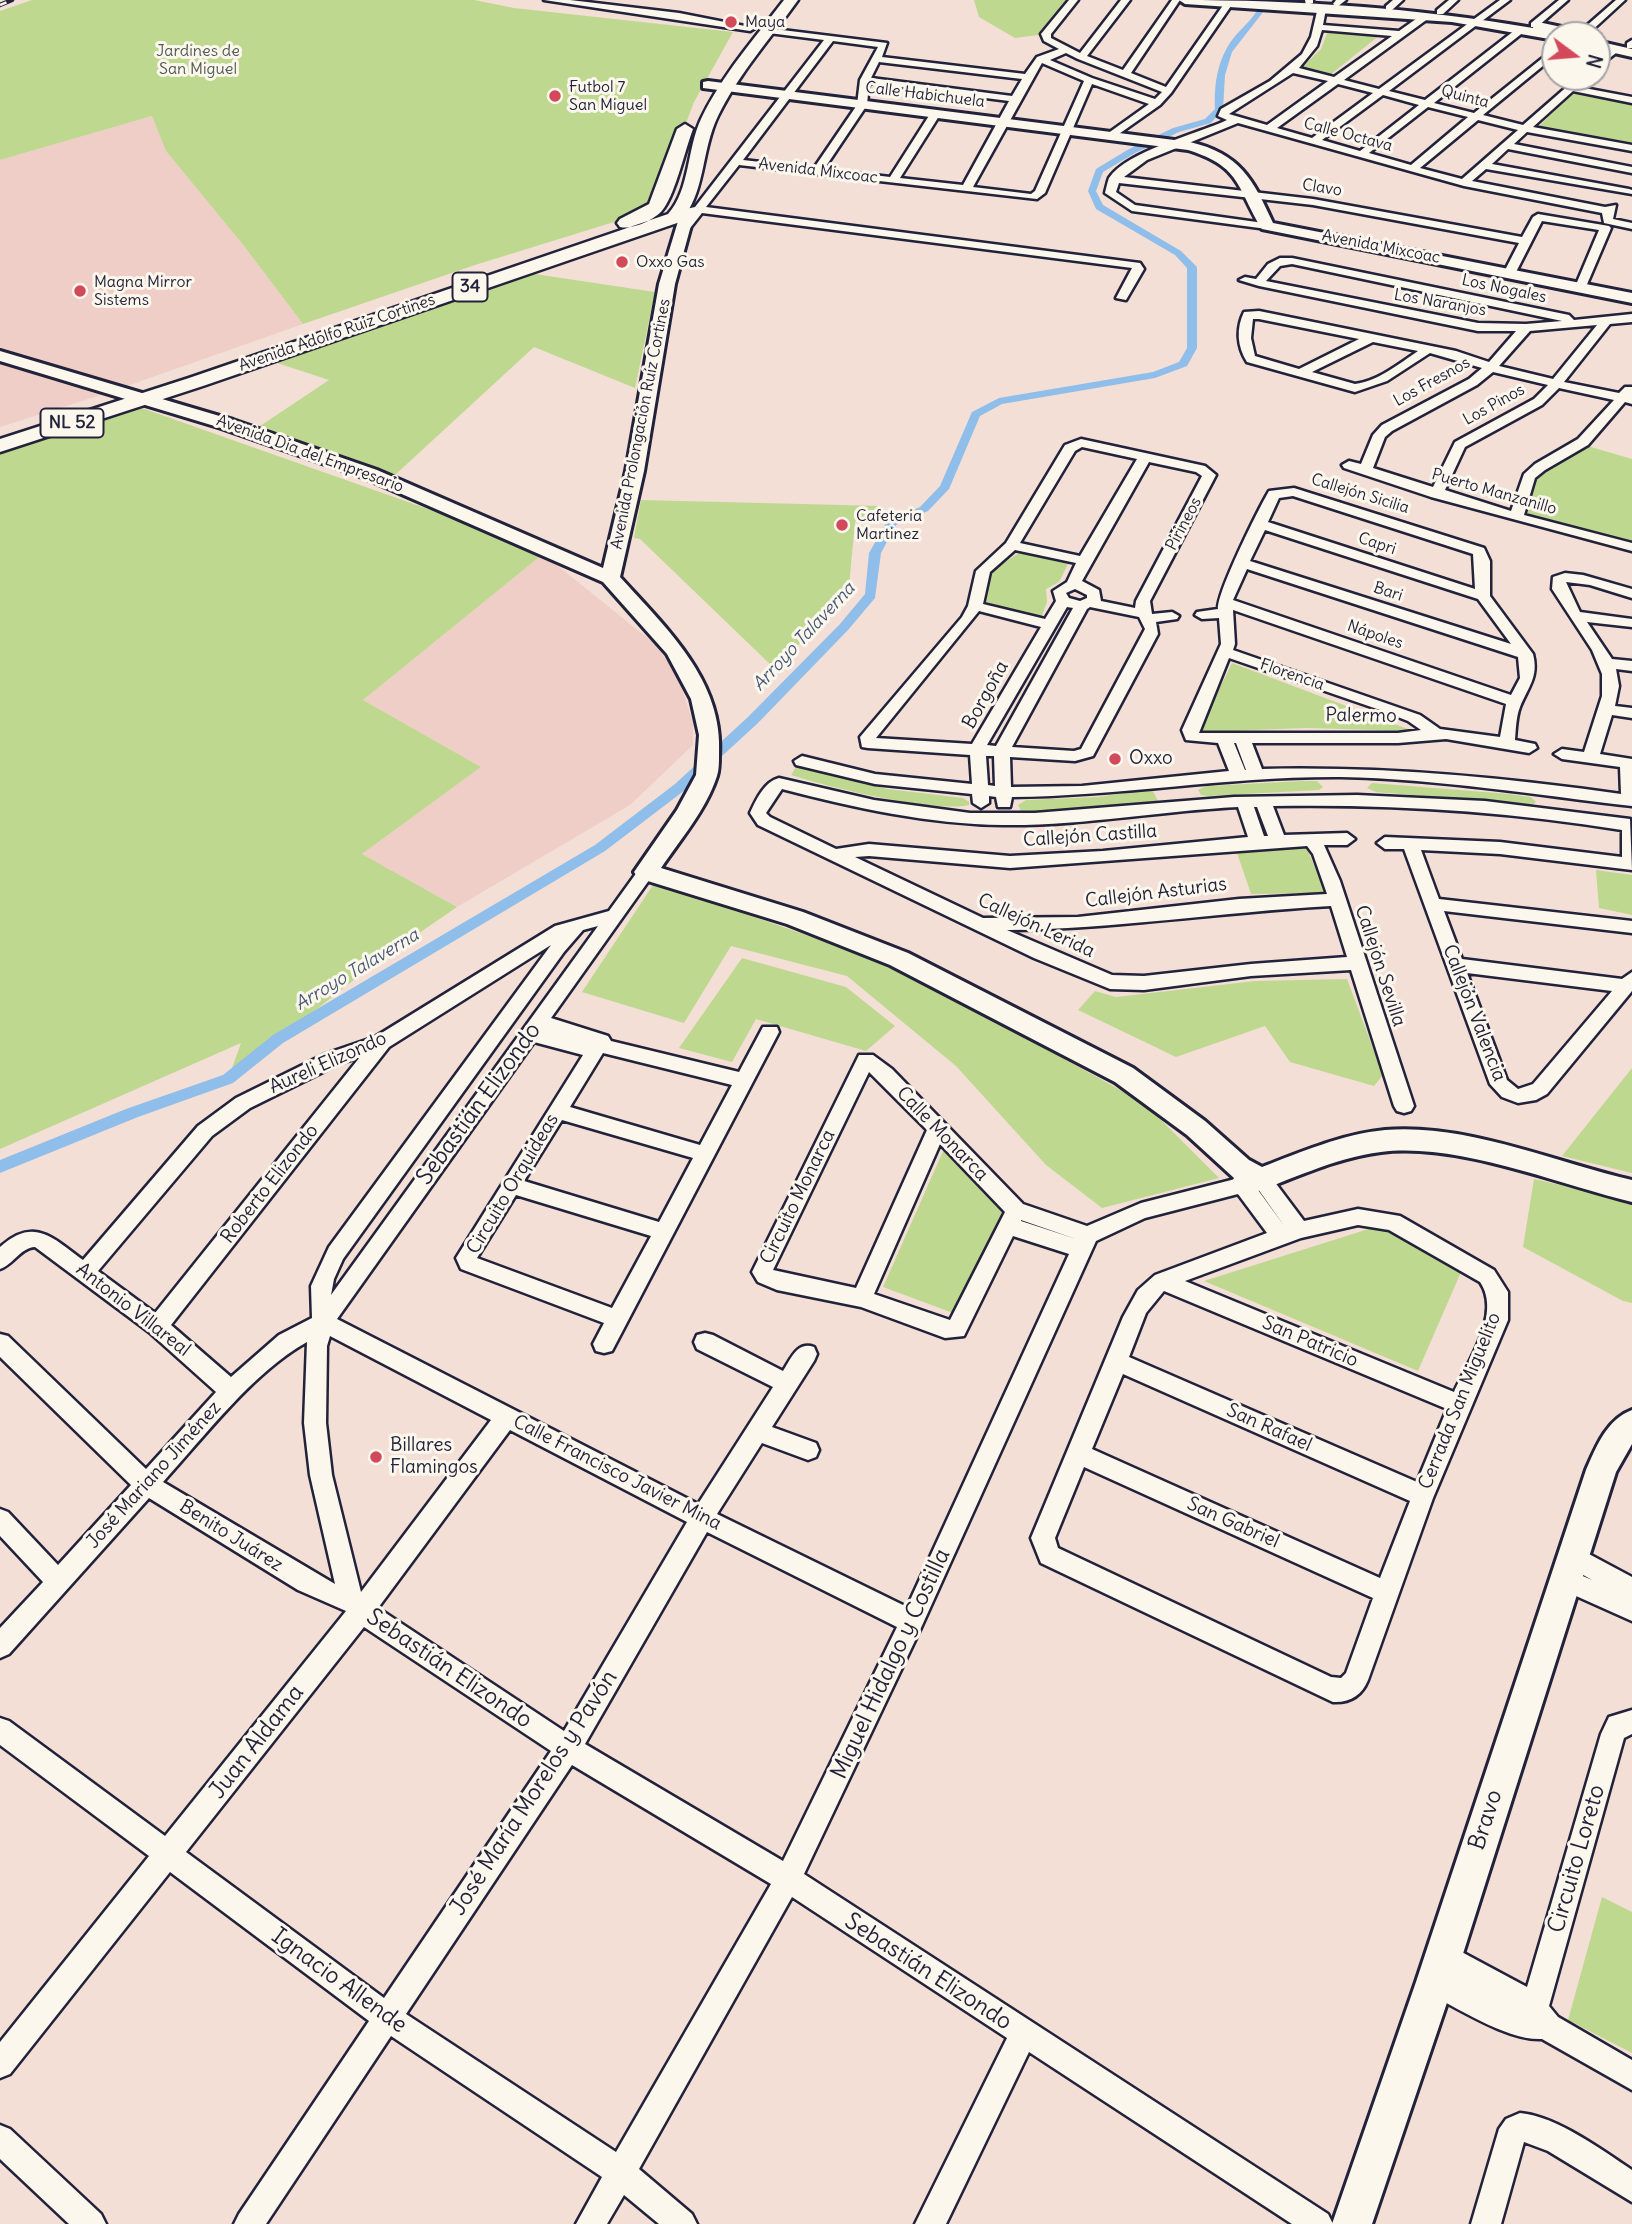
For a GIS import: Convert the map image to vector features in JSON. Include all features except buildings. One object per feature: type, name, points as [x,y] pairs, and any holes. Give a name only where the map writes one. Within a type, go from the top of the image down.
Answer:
[{"type":"main road","name":"Avenida Adolfo Ruíz Cortines","points":[[0,432],[649,213],[661,198],[689,118],[717,81],[769,30],[791,0]]},
{"type":"main road","points":[[734,49],[754,21]]},
{"type":"main road","name":"Avenida Adolfo Ruíz Cortines","points":[[0,446],[683,218],[699,143],[711,110],[717,81]]},
{"type":"street","points":[[550,0],[599,3],[644,12],[754,21]]},
{"type":"street","points":[[644,12],[655,0]]},
{"type":"street","points":[[677,0],[681,14]]},
{"type":"street","points":[[1074,0],[1046,34],[1047,39],[1081,57],[1168,91]]},
{"type":"street","points":[[1081,57],[1126,0]]},
{"type":"street","points":[[1125,74],[1176,0]]},
{"type":"street","points":[[1185,0],[1250,5],[1309,1],[1394,4],[1541,29]]},
{"type":"street","points":[[1440,12],[1454,0]]},
{"type":"street","points":[[1313,142],[1506,0]]},
{"type":"street","points":[[1361,155],[1564,0]]},
{"type":"street","points":[[1597,21],[1621,0]]},
{"type":"street","points":[[1275,2],[1321,9],[1480,19]]},
{"type":"street","points":[[1112,134],[1157,103],[1168,91],[1229,3]]},
{"type":"street","points":[[1291,69],[1311,47],[1321,9]]},
{"type":"street","points":[[1267,130],[1426,16]]},
{"type":"street","points":[[1318,27],[1400,34]]},
{"type":"street","points":[[1528,27],[1541,31]]},
{"type":"street","points":[[769,30],[877,42],[884,47],[865,80],[862,105],[817,171]]},
{"type":"street","points":[[683,218],[736,162],[831,37]]},
{"type":"street","points":[[1611,42],[1631,47]]},
{"type":"street","points":[[1611,48],[1631,47]]},
{"type":"street","points":[[1611,53],[1616,49]]},
{"type":"street","points":[[966,189],[1027,77],[1040,59],[1065,50]]},
{"type":"street","points":[[877,59],[1027,77]]},
{"type":"street","points":[[1040,59],[1089,80],[1157,103]]},
{"type":"street","points":[[1412,169],[1541,62]]},
{"type":"street","name":"Quinta","points":[[1291,69],[1526,129],[1632,148]]},
{"type":"street","name":"Calle Octava","points":[[1291,69],[1225,111],[1223,116],[1607,220]]},
{"type":"street","points":[[865,80],[1015,99]]},
{"type":"street","points":[[1067,130],[1089,80]]},
{"type":"street","name":"Calle Habichuela","points":[[717,81],[789,95],[1112,134],[1170,142],[1209,151],[1237,168],[1268,226]]},
{"type":"street","points":[[1616,97],[1632,86]]},
{"type":"street","points":[[1464,183],[1568,91]]},
{"type":"street","points":[[1586,91],[1632,100]]},
{"type":"street","points":[[893,180],[936,113]]},
{"type":"street","points":[[1114,178],[1170,142],[1214,131],[1234,121]]},
{"type":"street","name":"Avenida Mixcoac","points":[[736,162],[1024,197],[1040,193],[1067,130]]},
{"type":"street","points":[[1506,146],[1632,170]]},
{"type":"street","points":[[1485,166],[1631,191],[1607,220],[1581,287]]},
{"type":"street","name":"Avenida Mixcoac","points":[[1114,178],[1110,193],[1128,206],[1268,226],[1632,298]]},
{"type":"street","name":"Clavo","points":[[1114,178],[1313,202],[1524,241]]},
{"type":"street","points":[[1510,272],[1535,219],[1549,217],[1607,220],[1632,226]]},
{"type":"street","points":[[683,218],[1136,265],[1138,269],[1122,298]]},
{"type":"street","name":"Avenida Prolongación Ruíz Cortines","points":[[610,578],[635,471],[667,284],[683,218]]},
{"type":"street","name":"Los Nogales","points":[[1259,283],[1272,264],[1283,260],[1410,300],[1587,323]]},
{"type":"street","name":"Los Naranjos","points":[[1245,280],[1410,300],[1478,327],[1526,328],[1632,318]]},
{"type":"street","points":[[1421,350],[1360,388],[1248,357],[1245,323],[1248,315],[1259,315],[1464,359],[1555,385],[1627,399]]},
{"type":"street","name":"Los Pinos","points":[[1436,494],[1460,445],[1538,402],[1606,321]]},
{"type":"street","name":"Los Fresnos","points":[[1365,471],[1379,435],[1387,428],[1473,382],[1490,368],[1526,328]]},
{"type":"street","points":[[1300,373],[1369,339]]},
{"type":"street","name":"Avenida Día del Empresario","points":[[0,356],[250,431],[371,474],[610,578]]},
{"type":"street","points":[[1516,517],[1529,477],[1540,467],[1583,442],[1627,399],[1632,386]]},
{"type":"street","name":"Pirineos","points":[[1075,444],[1089,444],[1146,456],[1200,469],[1209,475],[1143,601],[1142,608],[1152,628],[1151,634],[1087,752],[1075,755],[873,744],[867,741],[951,641],[975,606],[983,571],[1012,545],[1070,448],[1075,444]]},
{"type":"street","points":[[1086,604],[1095,597],[1092,590],[1073,585],[1084,561],[1146,456]]},
{"type":"street","name":"Puerto Manzanillo","points":[[1349,466],[1516,517],[1632,547]]},
{"type":"street","name":"Callejón Sicilia","points":[[1192,736],[1190,730],[1225,652],[1229,634],[1225,607],[1241,563],[1274,494],[1285,491],[1471,548],[1482,556],[1483,596]]},
{"type":"street","name":"Capri","points":[[1260,524],[1483,596]]},
{"type":"street","points":[[1012,545],[1084,561]]},
{"type":"street","name":"Bari","points":[[1241,563],[1525,654]]},
{"type":"street","points":[[1591,758],[1592,740],[1608,710],[1611,691],[1608,663],[1557,585],[1562,577],[1576,577],[1632,593]]},
{"type":"street","name":"Sebastián Elizondo","points":[[610,578],[667,639],[694,682],[710,735],[707,775],[687,813],[646,872],[323,1322],[316,1346],[315,1423],[331,1524],[355,1605],[568,1748],[788,1879],[1023,2035],[1318,2224]]},
{"type":"street","name":"Borgoña","points":[[981,818],[978,748],[1063,601],[1060,591],[1073,585]]},
{"type":"street","points":[[1483,596],[1525,654],[1529,676],[1510,712],[1507,745]]},
{"type":"street","points":[[1063,601],[1146,617],[1172,616]]},
{"type":"street","name":"Borgoña","points":[[1005,818],[1002,750],[1086,604]]},
{"type":"street","points":[[975,606],[1048,624]]},
{"type":"street","points":[[1202,615],[1225,607]]},
{"type":"street","name":"Nápoles","points":[[1225,607],[1515,702]]},
{"type":"street","points":[[1576,616],[1632,622]]},
{"type":"street","name":"Florencia","points":[[1225,652],[1414,718],[1435,733]]},
{"type":"street","points":[[1608,663],[1632,666]]},
{"type":"street","points":[[1608,710],[1632,713]]},
{"type":"street","name":"Palermo","points":[[1192,736],[1420,737],[1435,733],[1529,748]]},
{"type":"street","points":[[1224,738],[1247,775]]},
{"type":"street","points":[[1242,738],[1247,775]]},
{"type":"street","points":[[802,761],[874,779],[980,791],[1082,791],[1247,775],[1342,772],[1448,778],[1562,790],[1631,801],[1630,763],[1562,754]]},
{"type":"street","points":[[1342,772],[1348,801]]},
{"type":"street","points":[[1168,782],[1179,808]]},
{"type":"street","name":"Callejón Lerida","points":[[981,818],[896,810],[779,783],[760,806],[760,817],[1052,958],[1110,982],[1123,984],[1251,970],[1356,963]]},
{"type":"street","points":[[1562,790],[1563,816]]},
{"type":"street","points":[[1263,801],[1278,841]]},
{"type":"street","points":[[981,818],[1110,815],[1263,801],[1348,801],[1504,808],[1631,825],[1631,864],[1500,848],[1385,843]]},
{"type":"street","points":[[1244,802],[1258,842]]},
{"type":"street","name":"Callejón Castilla","points":[[837,854],[881,850],[1010,862],[1103,857],[1258,842],[1347,839]]},
{"type":"street","name":"Callejón Sevilla","points":[[1312,840],[1321,853],[1404,1106]]},
{"type":"street","name":"Callejón Valencia","points":[[1410,844],[1499,1084],[1509,1094],[1525,1096],[1540,1088],[1629,982]]},
{"type":"street","points":[[646,872],[795,918],[860,942],[1134,1080],[1196,1128],[1248,1177],[1289,1233]]},
{"type":"street","name":"Callejón Asturias","points":[[980,924],[1078,923],[1239,905],[1336,900]]},
{"type":"street","points":[[1432,904],[1632,927]]},
{"type":"street","name":"Aureli Elizondo","points":[[86,1271],[205,1131],[243,1103],[332,1059],[382,1042],[545,939],[582,923],[615,915]]},
{"type":"street","points":[[323,1322],[317,1295],[322,1276],[336,1254],[558,948],[582,923]]},
{"type":"street","points":[[1455,965],[1629,982]]},
{"type":"street","points":[[534,1028],[745,1081]]},
{"type":"street","points":[[604,1344],[770,1032]]},
{"type":"street","name":"Roberto Elizondo","points":[[158,1326],[382,1042]]},
{"type":"street","name":"Circuito Orquídeas","points":[[600,1046],[467,1253],[467,1261],[618,1319]]},
{"type":"street","name":"Calle Monarca","points":[[866,1060],[885,1074],[1013,1218],[1085,1242]]},
{"type":"street","name":"Circuito Monarca","points":[[866,1060],[762,1272],[765,1276],[777,1281],[862,1298],[944,1329],[956,1330],[1013,1218]]},
{"type":"street","points":[[557,1111],[706,1154]]},
{"type":"street","points":[[862,1298],[937,1130]]},
{"type":"street","points":[[1085,1242],[1141,1211],[1358,1146],[1402,1140],[1470,1150],[1632,1191]]},
{"type":"street","points":[[510,1185],[664,1232]]},
{"type":"street","name":"Cerrada San Miguelito","points":[[1358,1217],[1384,1219],[1426,1239],[1493,1282],[1499,1299],[1497,1320],[1458,1404],[1422,1495],[1356,1680],[1345,1690],[1329,1689],[1049,1555],[1044,1544],[1044,1532],[1080,1454],[1126,1333],[1144,1297],[1162,1281],[1289,1233],[1358,1217]]},
{"type":"street","name":"Antonio Villareal","points":[[0,1260],[19,1243],[30,1238],[42,1241],[158,1326],[231,1391]]},
{"type":"street","name":"Miguel Hidalgo y Costilla","points":[[591,2224],[788,1879],[912,1622],[1085,1242]]},
{"type":"street","name":"San Patricio","points":[[1162,1281],[1458,1404]]},
{"type":"street","name":"José Mariano Jiménez","points":[[0,1646],[231,1391],[287,1342],[323,1322]]},
{"type":"street","name":"Calle Francisco Javier Mina","points":[[323,1322],[702,1518],[912,1622]]},
{"type":"street","points":[[705,1342],[787,1384]]},
{"type":"street","name":"Benito Juárez","points":[[0,1343],[147,1485],[306,1582],[355,1605]]},
{"type":"street","name":"José María Morelos y Pavón","points":[[249,2224],[568,1748],[702,1518],[806,1354]]},
{"type":"street","name":"San Rafael","points":[[1117,1362],[1422,1495]]},
{"type":"street","name":"Juan Aldama","points":[[0,2064],[167,1855],[355,1605],[507,1416]]},
{"type":"street","name":"Bravo","points":[[1352,2224],[1439,1969],[1601,1470],[1616,1440],[1632,1423]]},
{"type":"street","points":[[757,1431],[808,1450]]},
{"type":"street","name":"San Gabriel","points":[[1080,1454],[1387,1593]]},
{"type":"street","points":[[0,1520],[57,1580]]},
{"type":"street","points":[[1568,1567],[1632,1590]]},
{"type":"street","points":[[1568,1567],[1632,1610]]},
{"type":"street","name":"Circuito Loreto","points":[[1537,2020],[1609,1748],[1617,1726],[1632,1722]]},
{"type":"street","name":"Ignacio Allende","points":[[0,1730],[387,2017],[621,2173],[682,2224]]},
{"type":"street","points":[[1439,1969],[1537,2020],[1632,2076]]},
{"type":"street","points":[[930,2224],[1023,2035]]},
{"type":"street","points":[[1486,2224],[1509,2139],[1513,2131],[1520,2127],[1535,2129],[1632,2187]]},
{"type":"street","points":[[0,2139],[91,2224]]},
{"type":"shaded area","points":[[152,116],[166,151],[244,246],[303,324],[110,392],[0,427],[0,160]]},
{"type":"shaded area","points":[[543,554],[655,644],[678,676],[693,723],[693,745],[630,805],[457,907],[362,854],[481,767],[363,700]]},
{"type":"green space","name":"Jardines de San Miguel","points":[[32,0],[474,0],[514,8],[733,32],[694,102],[680,139],[643,213],[475,265],[303,324],[244,246],[166,151],[152,116],[0,160],[0,11]]},
{"type":"green space","points":[[974,0],[1066,0],[1038,35],[1015,38],[979,17]]},
{"type":"green space","points":[[1328,31],[1380,35],[1330,75],[1301,68],[1321,49]]},
{"type":"green space","points":[[1574,92],[1632,104],[1632,146],[1536,129]]},
{"type":"green space","points":[[528,273],[655,292],[635,388],[534,347],[395,475],[260,426],[329,380],[271,361]]},
{"type":"green space","points":[[139,407],[493,532],[543,554],[363,700],[481,767],[362,854],[457,907],[374,964],[228,1079],[241,1043],[0,1149],[0,452]]},
{"type":"green space","points":[[1584,445],[1632,459],[1632,545],[1521,516],[1530,478]]},
{"type":"green space","points":[[641,500],[882,506],[855,522],[848,597],[774,668],[640,539],[634,538]]},
{"type":"green space","points":[[1020,552],[1068,564],[1059,582],[1046,589],[1047,602],[1041,618],[984,601],[992,571]]},
{"type":"green space","points":[[1232,663],[1413,731],[1306,728],[1198,732]]},
{"type":"green space","points":[[796,767],[887,789],[963,798],[969,805],[932,805],[854,792],[791,775]]},
{"type":"green space","points":[[1317,781],[1323,787],[1319,790],[1208,796],[1201,795],[1198,790],[1207,786]]},
{"type":"green space","points":[[1372,783],[1509,794],[1531,797],[1536,802],[1532,805],[1376,792],[1367,788]]},
{"type":"green space","points":[[1152,789],[1158,801],[1039,812],[1021,811],[1018,805],[1026,800],[1098,797]]},
{"type":"green space","points":[[1307,848],[1325,893],[1251,894],[1237,853]]},
{"type":"green space","points":[[1596,870],[1632,875],[1632,915],[1599,908]]},
{"type":"green space","points":[[655,882],[897,967],[1144,1103],[1219,1178],[1102,1208],[1046,1165],[956,1066],[847,976],[731,946],[684,1023],[582,992]]},
{"type":"green space","points":[[742,958],[846,987],[895,1026],[866,1051],[756,1019],[732,1062],[679,1048]]},
{"type":"green space","points":[[1347,979],[1383,1075],[1374,1086],[1290,1062],[1265,1026],[1176,1057],[1078,1010],[1095,991],[1116,997],[1255,981]]},
{"type":"green space","points":[[1632,1068],[1632,1173],[1562,1156]]},
{"type":"green space","points":[[944,1149],[1002,1212],[953,1313],[883,1287]]},
{"type":"green space","points":[[1534,1179],[1632,1201],[1632,1303],[1623,1301],[1523,1247]]},
{"type":"green space","points":[[1378,1226],[1461,1272],[1418,1371],[1204,1281]]},
{"type":"green space","points":[[1602,1897],[1632,1912],[1632,2053],[1568,2020]]},
{"type":"waterway","name":"Arroyo Talaverna","points":[[0,1167],[132,1113],[228,1079],[278,1039],[600,848],[680,787],[753,720],[844,627],[871,595],[875,553],[892,523],[924,509],[945,487],[976,414],[999,401],[1155,375],[1183,364],[1192,348],[1192,267],[1178,253],[1099,207],[1092,191],[1099,171],[1132,151],[1176,130],[1208,121],[1219,109],[1220,83],[1225,59],[1233,44],[1260,13],[1266,0]]},
{"type":"railway","points":[[0,5],[12,0]]},
{"type":"place","name":"Maya","points":[[731,22]]},
{"type":"place","name":"Futbol 7 San Miguel","points":[[555,96]]},
{"type":"place","name":"Oxxo Gas","points":[[622,262]]},
{"type":"place","name":"Magna Mirror Sistems","points":[[80,291]]},
{"type":"place","name":"Cafeteria Martinez","points":[[842,525]]},
{"type":"place","name":"Oxxo","points":[[1115,759]]},
{"type":"place","name":"Billares Flamingos","points":[[376,1457]]}]
